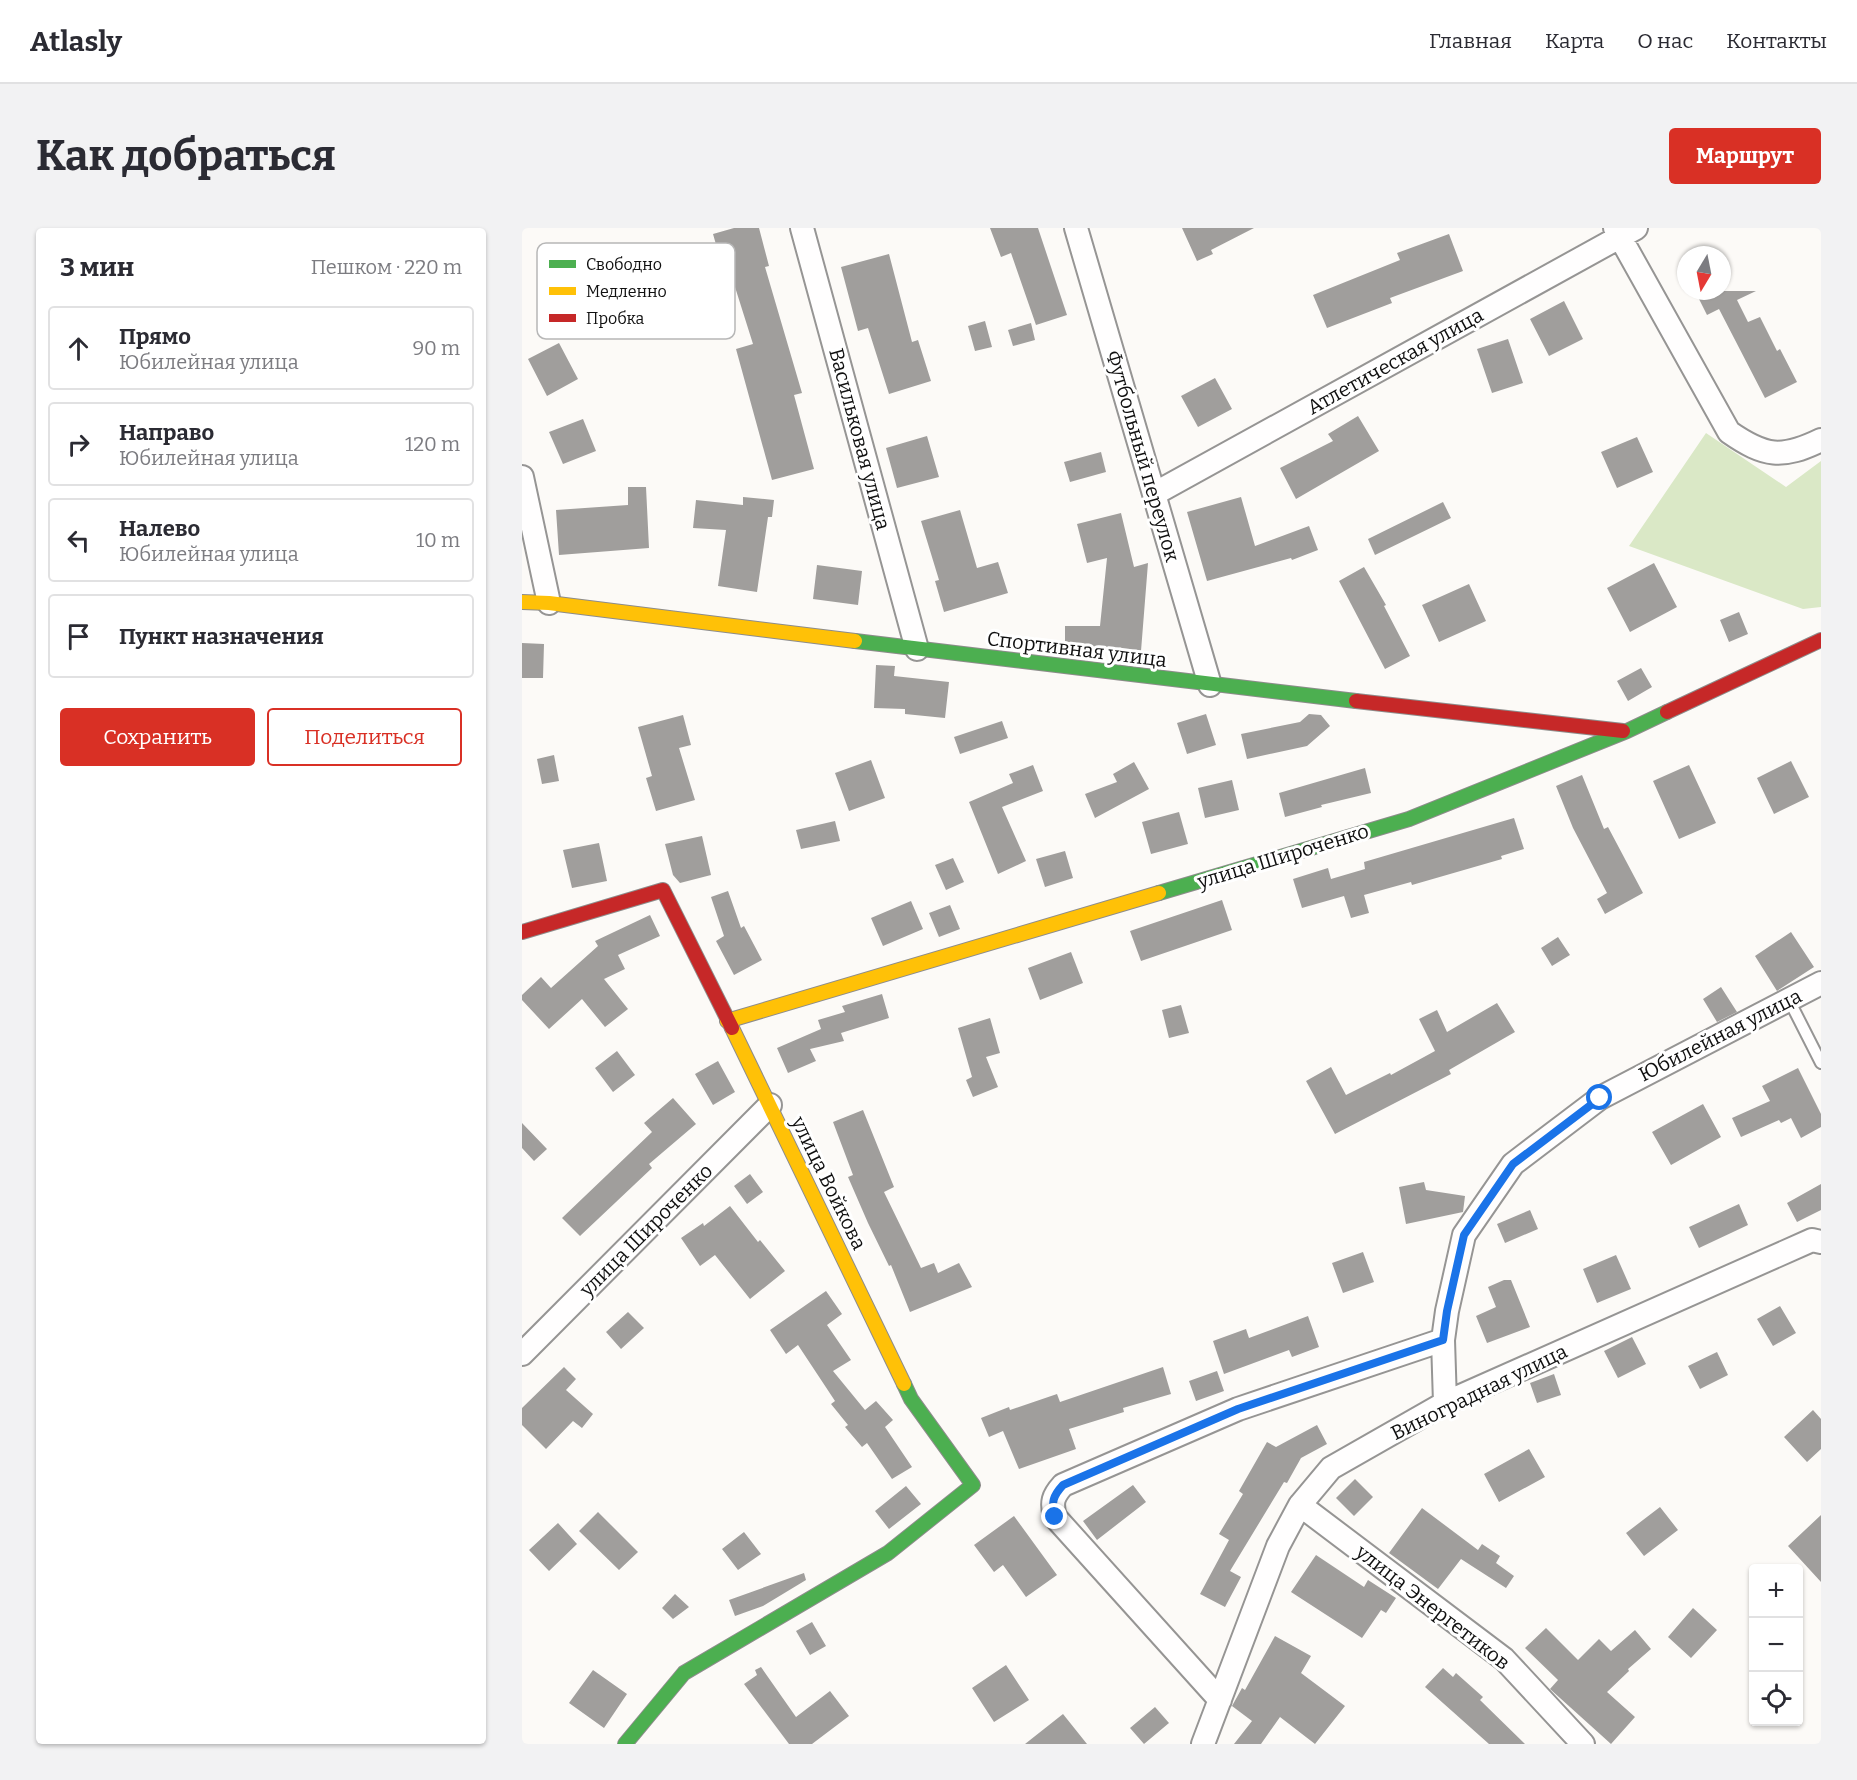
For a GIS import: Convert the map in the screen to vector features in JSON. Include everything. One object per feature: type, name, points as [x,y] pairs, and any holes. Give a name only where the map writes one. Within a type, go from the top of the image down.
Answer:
[{"type":"street","name":"Васильковая улица","points":[[802,228],[917,649]]},
{"type":"street","name":"Футбольный переулок","points":[[1078,229],[1210,685]]},
{"type":"street","name":"Атлетическая улица","points":[[1154,494],[1624,231]]},
{"type":"street","points":[[1624,231],[1730,432],[1750,447],[1773,453],[1798,451],[1821,440]]},
{"type":"street","points":[[522,477],[549,603]]},
{"type":"street","name":"Спортивная улица","points":[[522,602],[549,603],[1210,685],[1627,731]]},
{"type":"street","name":"улица Широченко","points":[[727,1021],[1409,819],[1627,731],[1821,640]]},
{"type":"street","name":"улица Войкова","points":[[522,932],[663,890],[770,1105],[910,1399],[973,1485],[888,1553],[684,1673],[625,1744]]},
{"type":"street","name":"Юбилейная улица","points":[[1445,1404],[1443,1340],[1464,1235],[1513,1164],[1600,1098],[1821,983]]},
{"type":"street","name":"улица Широченко","points":[[522,1354],[770,1105]]},
{"type":"street","name":"Виноградная улица","points":[[1203,1744],[1278,1546],[1300,1504],[1331,1468],[1445,1404],[1816,1241]]},
{"type":"street","points":[[1220,1700],[1055,1517],[1051,1504],[1055,1493],[1063,1485],[1238,1409],[1443,1340]]},
{"type":"street","name":"улица Энергетиков","points":[[1300,1504],[1504,1659],[1583,1744]]},
{"type":"lane","points":[[1789,1000],[1821,1063]]},
{"type":"green space","points":[[1706,433],[1786,487],[1821,461],[1821,607],[1803,609],[1629,546]]},
{"type":"building","points":[[734,228],[759,228],[769,266],[765,267],[802,393],[794,395],[814,469],[772,480],[736,349],[753,344],[735,287],[735,243],[716,243],[713,234]]},
{"type":"building","points":[[990,228],[1038,228],[1067,315],[1036,325],[1011,253],[1001,257]]},
{"type":"building","points":[[1182,228],[1254,228],[1211,250],[1213,254],[1197,261]]},
{"type":"building","points":[[1449,234],[1463,271],[1390,298],[1392,303],[1327,328],[1313,295],[1400,260],[1397,253]]},
{"type":"building","points":[[889,254],[912,342],[918,340],[931,381],[889,394],[868,328],[858,331],[841,267]]},
{"type":"building","points":[[1731,291],[1756,291],[1737,300],[1748,322],[1760,317],[1777,351],[1780,349],[1797,382],[1765,398],[1719,309],[1707,315],[1700,300],[1731,300]]},
{"type":"building","points":[[1564,301],[1583,339],[1549,356],[1530,319]]},
{"type":"building","points":[[985,321],[992,347],[975,351],[968,326]]},
{"type":"building","points":[[1031,323],[1035,340],[1013,346],[1008,330]]},
{"type":"building","points":[[1508,339],[1523,383],[1492,393],[1477,349]]},
{"type":"building","points":[[559,343],[578,379],[547,396],[528,359]]},
{"type":"building","points":[[1215,378],[1232,409],[1198,427],[1181,396]]},
{"type":"building","points":[[1358,416],[1379,451],[1296,499],[1280,468],[1333,441],[1328,434]]},
{"type":"building","points":[[583,419],[596,451],[563,464],[549,432]]},
{"type":"building","points":[[927,436],[939,477],[897,488],[886,448]]},
{"type":"building","points":[[1637,437],[1653,472],[1617,488],[1601,452]]},
{"type":"building","points":[[1101,452],[1106,472],[1070,482],[1064,462]]},
{"type":"building","points":[[628,487],[646,487],[649,548],[559,555],[556,510],[628,505]]},
{"type":"building","points":[[743,497],[774,500],[772,517],[768,517],[757,592],[718,586],[726,530],[693,528],[696,500],[743,505]]},
{"type":"building","points":[[1241,497],[1255,546],[1309,526],[1318,550],[1292,560],[1291,558],[1207,581],[1187,512]]},
{"type":"building","points":[[1443,502],[1451,518],[1375,555],[1368,539]]},
{"type":"building","points":[[960,510],[977,568],[998,562],[1008,593],[944,612],[935,581],[939,580],[921,521]]},
{"type":"building","points":[[1121,513],[1134,567],[1148,563],[1141,651],[1065,644],[1065,626],[1100,626],[1107,558],[1087,563],[1077,524]]},
{"type":"building","points":[[1654,563],[1677,607],[1630,632],[1607,588]]},
{"type":"building","points":[[817,565],[862,571],[858,605],[813,599]]},
{"type":"building","points":[[1364,567],[1386,605],[1384,606],[1410,656],[1385,669],[1339,581]]},
{"type":"building","points":[[1469,584],[1486,621],[1439,642],[1422,605]]},
{"type":"building","points":[[1739,612],[1748,634],[1729,642],[1720,620]]},
{"type":"building","points":[[522,643],[544,644],[543,678],[522,678]]},
{"type":"building","points":[[876,665],[895,666],[894,676],[949,682],[945,718],[905,714],[905,709],[874,708]]},
{"type":"building","points":[[1641,668],[1652,687],[1628,701],[1617,681]]},
{"type":"building","points":[[1206,714],[1216,745],[1187,754],[1177,723]]},
{"type":"building","points":[[1309,714],[1321,715],[1330,726],[1307,746],[1247,759],[1241,734],[1300,722]]},
{"type":"building","points":[[683,715],[691,745],[679,748],[695,800],[656,811],[646,778],[652,776],[638,727]]},
{"type":"building","points":[[1002,721],[1008,738],[960,754],[954,737]]},
{"type":"building","points":[[554,755],[559,781],[542,784],[537,759]]},
{"type":"building","points":[[871,760],[885,798],[849,811],[835,773]]},
{"type":"building","points":[[1791,761],[1809,797],[1774,814],[1757,778]]},
{"type":"building","points":[[1134,762],[1149,789],[1095,818],[1085,794],[1117,782],[1113,774]]},
{"type":"building","points":[[1033,765],[1043,791],[1002,807],[1026,861],[998,874],[969,802],[1013,783],[1009,774]]},
{"type":"building","points":[[1689,765],[1716,823],[1679,839],[1653,781]]},
{"type":"building","points":[[1365,768],[1371,793],[1321,805],[1322,807],[1285,817],[1279,793]]},
{"type":"building","points":[[1582,775],[1604,829],[1608,827],[1643,893],[1605,914],[1597,899],[1607,893],[1573,828],[1556,786]]},
{"type":"building","points":[[1232,780],[1239,810],[1205,818],[1198,788]]},
{"type":"building","points":[[1179,812],[1188,844],[1151,854],[1142,822]]},
{"type":"building","points":[[1514,818],[1524,849],[1501,856],[1502,859],[1412,885],[1411,882],[1364,895],[1369,913],[1351,918],[1344,896],[1302,908],[1293,879],[1328,868],[1331,879],[1365,869],[1364,862]]},
{"type":"building","points":[[835,821],[840,841],[801,849],[796,830]]},
{"type":"building","points":[[702,836],[711,875],[680,883],[673,875],[665,844]]},
{"type":"building","points":[[599,843],[607,881],[572,888],[563,850]]},
{"type":"building","points":[[1065,851],[1073,878],[1045,887],[1036,859]]},
{"type":"building","points":[[953,858],[964,882],[946,890],[935,865]]},
{"type":"building","points":[[728,891],[741,928],[744,926],[762,960],[734,975],[716,941],[724,936],[711,897]]},
{"type":"building","points":[[1222,900],[1232,930],[1141,961],[1130,931]]},
{"type":"building","points":[[911,901],[923,929],[883,946],[871,918]]},
{"type":"building","points":[[950,905],[960,929],[939,937],[929,913]]},
{"type":"building","points":[[650,915],[660,936],[618,955],[625,969],[604,979],[628,1009],[605,1027],[582,999],[549,1029],[522,1000],[522,995],[541,977],[551,988],[598,946],[595,941]]},
{"type":"building","points":[[1791,932],[1814,967],[1777,991],[1755,956]]},
{"type":"building","points":[[1558,937],[1570,955],[1552,966],[1541,948]]},
{"type":"building","points":[[1071,952],[1083,983],[1040,1000],[1028,968]]},
{"type":"building","points":[[1721,987],[1737,1012],[1717,1022],[1703,999]]},
{"type":"building","points":[[882,994],[889,1018],[841,1033],[844,1041],[810,1049],[816,1061],[788,1073],[777,1048],[821,1029],[818,1020],[845,1012],[842,1006]]},
{"type":"building","points":[[1497,1003],[1515,1032],[1449,1070],[1451,1074],[1335,1134],[1306,1081],[1331,1067],[1346,1095],[1390,1073],[1391,1075],[1435,1051],[1419,1019],[1437,1010],[1447,1032]]},
{"type":"building","points":[[1181,1005],[1189,1033],[1169,1038],[1162,1010]]},
{"type":"building","points":[[990,1018],[1000,1053],[986,1057],[998,1087],[973,1097],[966,1080],[972,1077],[958,1028]]},
{"type":"building","points":[[617,1051],[635,1075],[613,1092],[595,1068]]},
{"type":"building","points":[[718,1061],[735,1092],[713,1105],[695,1074]]},
{"type":"building","points":[[1798,1068],[1821,1114],[1821,1127],[1801,1138],[1791,1118],[1781,1123],[1779,1120],[1741,1137],[1732,1118],[1770,1101],[1762,1086]]},
{"type":"building","points":[[673,1098],[696,1124],[649,1164],[652,1168],[580,1236],[562,1218],[652,1132],[644,1123]]},
{"type":"building","points":[[1703,1104],[1721,1137],[1671,1165],[1652,1132]]},
{"type":"building","points":[[863,1110],[894,1187],[884,1192],[921,1268],[934,1263],[938,1273],[959,1263],[972,1287],[910,1312],[891,1265],[889,1266],[848,1177],[853,1175],[833,1122]]},
{"type":"building","points":[[522,1123],[547,1149],[534,1161],[522,1148]]},
{"type":"building","points":[[750,1174],[763,1192],[747,1204],[734,1186]]},
{"type":"building","points":[[1424,1182],[1426,1190],[1465,1196],[1463,1212],[1406,1224],[1399,1187]]},
{"type":"building","points":[[1821,1184],[1821,1210],[1797,1222],[1787,1203]]},
{"type":"building","points":[[1739,1204],[1748,1225],[1699,1248],[1689,1227]]},
{"type":"building","points":[[730,1206],[758,1242],[760,1240],[785,1271],[750,1299],[715,1255],[700,1266],[681,1238],[703,1223],[704,1226]]},
{"type":"building","points":[[1530,1210],[1538,1229],[1505,1243],[1497,1224]]},
{"type":"building","points":[[1363,1252],[1374,1282],[1343,1293],[1332,1263]]},
{"type":"building","points":[[1616,1255],[1631,1289],[1597,1303],[1583,1269]]},
{"type":"building","points":[[1504,1280],[1511,1280],[1530,1327],[1487,1343],[1476,1316],[1496,1307],[1488,1287]]},
{"type":"building","points":[[826,1291],[842,1314],[827,1325],[851,1360],[833,1371],[865,1410],[876,1401],[893,1420],[885,1427],[912,1467],[892,1479],[867,1443],[862,1447],[845,1427],[848,1425],[831,1404],[835,1401],[798,1345],[786,1354],[770,1330]]},
{"type":"building","points":[[1780,1306],[1796,1333],[1773,1346],[1757,1319]]},
{"type":"building","points":[[628,1312],[644,1328],[621,1349],[606,1332]]},
{"type":"building","points":[[1308,1316],[1319,1347],[1292,1357],[1289,1350],[1224,1374],[1213,1341],[1246,1329],[1249,1338]]},
{"type":"building","points":[[1632,1337],[1646,1364],[1618,1378],[1604,1351]]},
{"type":"building","points":[[1717,1352],[1728,1375],[1700,1389],[1688,1366]]},
{"type":"building","points":[[564,1367],[576,1379],[566,1390],[593,1414],[582,1428],[573,1421],[546,1449],[522,1425],[522,1408]]},
{"type":"building","points":[[1163,1367],[1171,1394],[1123,1408],[1124,1412],[1069,1429],[1076,1449],[1019,1469],[1003,1431],[989,1437],[981,1418],[1009,1407],[1010,1410],[1057,1394],[1060,1402]]},
{"type":"building","points":[[1217,1371],[1224,1391],[1196,1401],[1189,1381]]},
{"type":"building","points":[[1554,1374],[1561,1395],[1537,1403],[1530,1383]]},
{"type":"building","points":[[1813,1410],[1821,1419],[1821,1449],[1807,1462],[1784,1437]]},
{"type":"building","points":[[1317,1425],[1327,1444],[1301,1458],[1287,1483],[1284,1482],[1230,1571],[1241,1577],[1225,1607],[1200,1594],[1229,1540],[1219,1534],[1243,1494],[1239,1491],[1267,1442],[1276,1447]]},
{"type":"building","points":[[1529,1449],[1545,1477],[1499,1502],[1484,1474]]},
{"type":"building","points":[[1355,1479],[1373,1497],[1354,1516],[1336,1498]]},
{"type":"building","points":[[1133,1485],[1146,1502],[1097,1540],[1083,1521]]},
{"type":"building","points":[[906,1486],[921,1504],[889,1529],[875,1511]]},
{"type":"building","points":[[1660,1507],[1678,1530],[1644,1556],[1626,1533]]},
{"type":"building","points":[[1422,1508],[1478,1550],[1482,1544],[1500,1556],[1496,1563],[1514,1576],[1506,1588],[1461,1559],[1438,1589],[1389,1553]]},
{"type":"building","points":[[598,1512],[638,1552],[619,1570],[579,1531]]},
{"type":"building","points":[[1821,1515],[1821,1582],[1788,1546]]},
{"type":"building","points":[[1014,1516],[1057,1575],[1026,1597],[1003,1565],[994,1572],[974,1545]]},
{"type":"building","points":[[558,1523],[577,1544],[549,1571],[529,1550]]},
{"type":"building","points":[[744,1532],[761,1554],[738,1570],[722,1549]]},
{"type":"building","points":[[1316,1555],[1364,1587],[1368,1580],[1396,1598],[1386,1613],[1381,1610],[1362,1638],[1291,1592]]},
{"type":"building","points":[[804,1573],[806,1580],[763,1606],[735,1616],[729,1600]]},
{"type":"building","points":[[675,1594],[689,1607],[673,1619],[662,1608]]},
{"type":"building","points":[[1693,1608],[1717,1630],[1691,1658],[1668,1637]]},
{"type":"building","points":[[812,1622],[826,1646],[810,1655],[796,1631]]},
{"type":"building","points":[[1546,1628],[1578,1660],[1599,1639],[1611,1651],[1635,1630],[1651,1649],[1607,1692],[1635,1717],[1611,1744],[1550,1689],[1558,1680],[1525,1648]]},
{"type":"building","points":[[1275,1636],[1311,1656],[1301,1673],[1345,1706],[1315,1744],[1280,1717],[1261,1744],[1234,1744],[1252,1721],[1232,1706],[1242,1688],[1245,1690]]},
{"type":"building","points":[[1006,1665],[1029,1700],[994,1722],[972,1688]]},
{"type":"building","points":[[761,1667],[796,1717],[830,1691],[849,1716],[812,1744],[789,1744],[744,1684],[757,1675],[755,1670]]},
{"type":"building","points":[[1443,1668],[1453,1677],[1456,1673],[1483,1697],[1480,1700],[1525,1744],[1489,1744],[1425,1687]]},
{"type":"building","points":[[593,1670],[627,1694],[604,1728],[569,1703]]},
{"type":"building","points":[[1155,1707],[1169,1723],[1144,1744],[1130,1728]]},
{"type":"building","points":[[1063,1714],[1087,1744],[1025,1744]]},
{"type":"traffic: fast","points":[[855,641],[1356,701]]},
{"type":"traffic: fast","points":[[1159,893],[1409,819],[1627,731],[1667,712]]},
{"type":"traffic: fast","points":[[625,1744],[684,1673],[888,1553],[973,1485],[911,1399],[904,1384]]},
{"type":"traffic: slow","points":[[522,602],[549,603],[855,641]]},
{"type":"traffic: slow","points":[[727,1021],[1159,893]]},
{"type":"traffic: slow","points":[[732,1028],[904,1384]]},
{"type":"traffic: jam","points":[[1667,712],[1821,640]]},
{"type":"traffic: jam","points":[[1356,701],[1623,731]]},
{"type":"traffic: jam","points":[[522,932],[663,890],[732,1028]]},
{"type":"route","points":[[1055,1517],[1051,1504],[1055,1493],[1063,1485],[1238,1409],[1443,1340],[1464,1235],[1513,1164],[1600,1098]]}]
